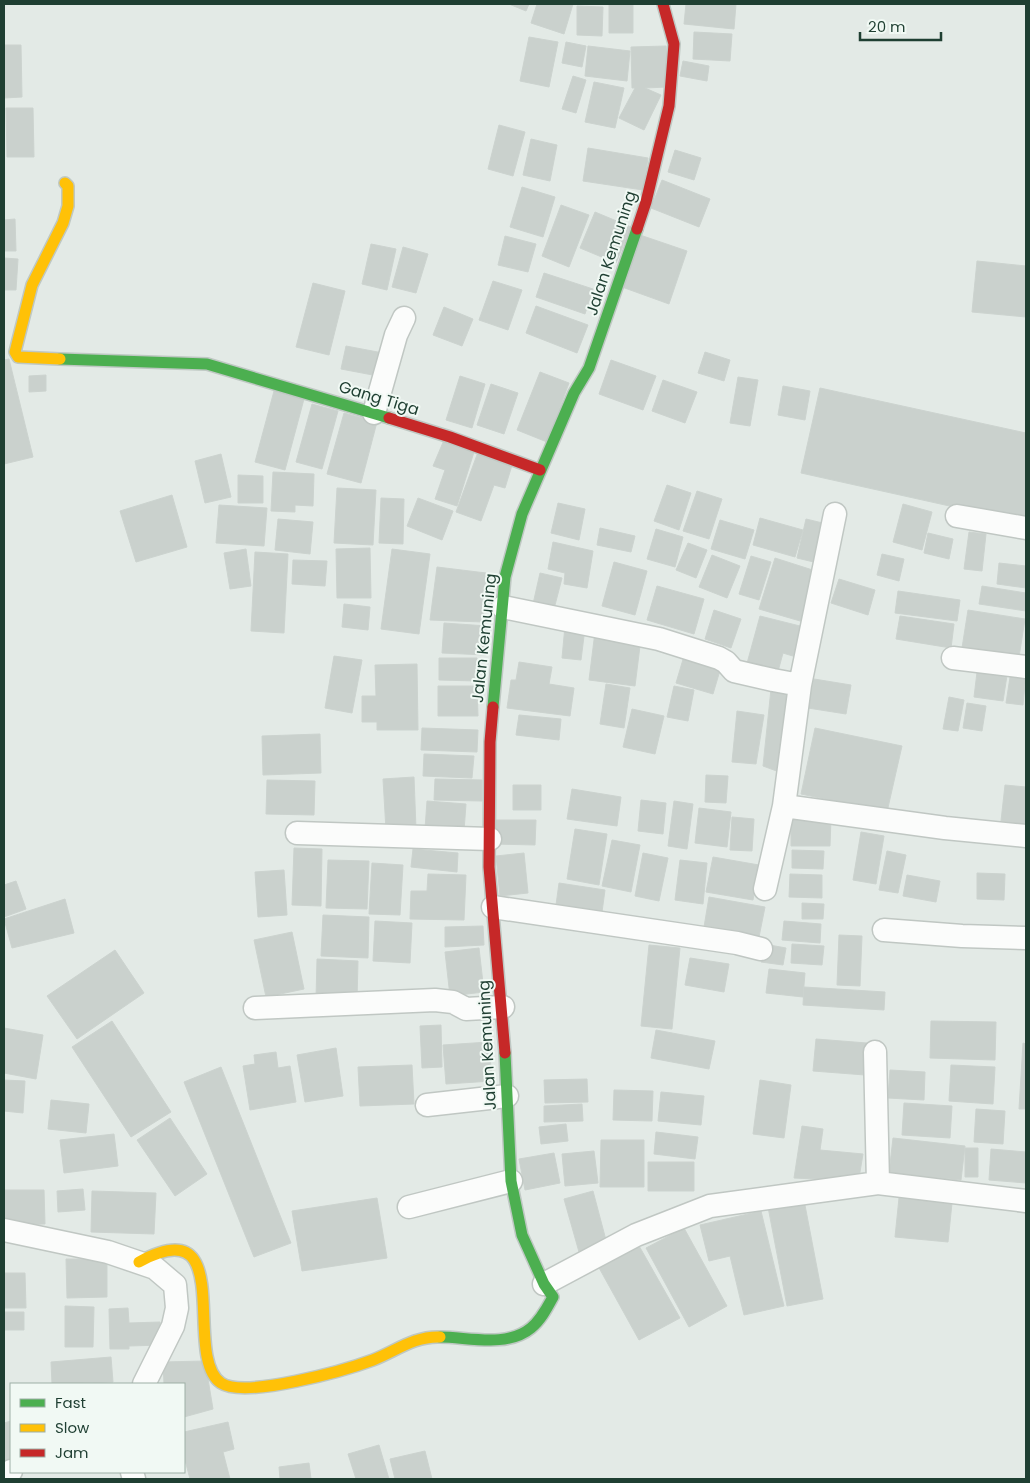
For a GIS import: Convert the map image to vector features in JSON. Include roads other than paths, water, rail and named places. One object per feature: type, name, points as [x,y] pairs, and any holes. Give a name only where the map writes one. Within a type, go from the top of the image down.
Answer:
[{"type":"street","name":"Jalan Kemuning","points":[[548,1290],[522,1235],[510,1181],[502,1007],[489,867],[490,742],[502,607],[505,578],[522,514],[574,393],[590,368],[646,202],[669,106],[674,44],[663,4]]},
{"type":"street","name":"Gang Tiga","points":[[66,183],[68,186],[68,206],[63,223],[32,286],[16,356],[20,358],[207,364],[450,437],[540,470]]},
{"type":"street","points":[[374,413],[396,335],[404,318]]},
{"type":"street","points":[[765,889],[784,806],[800,685],[835,514]]},
{"type":"street","points":[[958,516],[1026,528]]},
{"type":"street","points":[[502,607],[659,639],[719,658],[726,662],[734,671],[800,685]]},
{"type":"street","points":[[953,658],[1026,667]]},
{"type":"street","points":[[784,806],[945,828],[1026,836]]},
{"type":"street","points":[[297,833],[490,839]]},
{"type":"street","points":[[493,907],[737,943],[761,949]]},
{"type":"street","points":[[884,930],[962,936],[1026,938]]},
{"type":"street","points":[[256,1008],[435,1000],[453,1002],[466,1009],[502,1007]]},
{"type":"street","points":[[875,1052],[878,1183]]},
{"type":"street","points":[[427,1105],[507,1096]]},
{"type":"street","points":[[409,1207],[510,1181]]},
{"type":"street","points":[[139,1262],[165,1250],[179,1249],[195,1263],[202,1294],[207,1355],[211,1368],[217,1380],[230,1387],[247,1388],[349,1368],[375,1359],[420,1338],[440,1336],[475,1339],[510,1337],[523,1333],[533,1326],[548,1290],[636,1235],[710,1206],[878,1183],[1026,1201]]},
{"type":"street","points":[[4,1230],[108,1252],[155,1268],[175,1285],[177,1308],[173,1326],[144,1383]]}]
